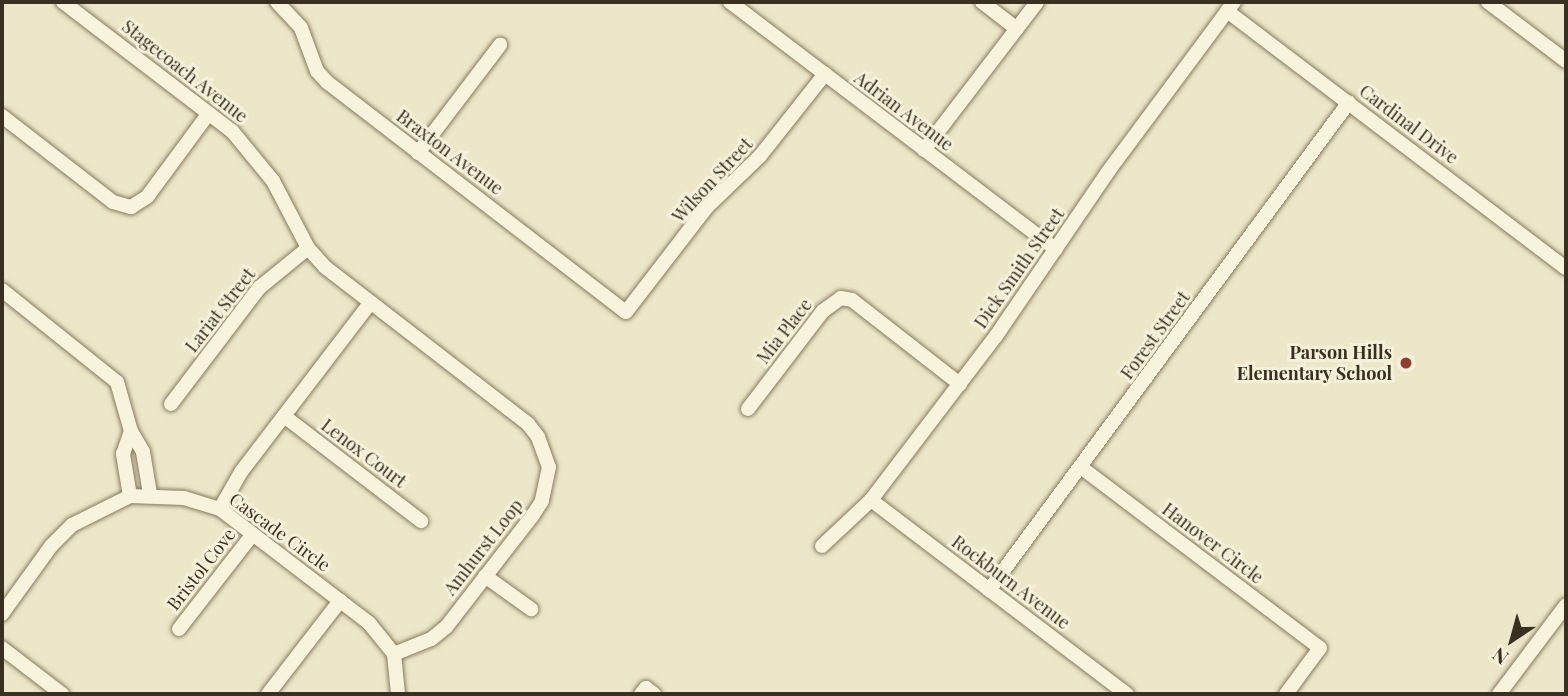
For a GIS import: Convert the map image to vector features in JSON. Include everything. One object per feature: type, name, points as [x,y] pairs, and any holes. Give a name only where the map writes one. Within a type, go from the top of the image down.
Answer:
[{"type":"street","name":"Stagecoach Avenue","points":[[63,2],[209,113],[259,160],[308,248],[344,283]]},
{"type":"street","name":"Braxton Avenue","points":[[277,2],[301,28],[317,71],[327,82],[626,312]]},
{"type":"street","name":"Adrian Avenue","points":[[730,2],[1056,249]]},
{"type":"street","points":[[982,2],[1017,29]]},
{"type":"street","points":[[924,150],[1037,2]]},
{"type":"street","points":[[1489,2],[1566,61]]},
{"type":"street","name":"Cardinal Drive","points":[[1231,6],[1349,102],[1566,268]]},
{"type":"street","name":"Dick Smith Street","points":[[822,547],[871,500],[960,384],[1231,6]]},
{"type":"street","points":[[418,153],[500,45]]},
{"type":"street","name":"Wilson Street","points":[[626,312],[708,207],[768,148],[825,74]]},
{"type":"street","name":"Forest Street","points":[[989,590],[1082,468],[1349,102]]},
{"type":"street","points":[[2,116],[113,202],[131,207],[147,197],[209,113]]},
{"type":"street","name":"Lariat Street","points":[[171,404],[269,277],[308,248]]},
{"type":"street","name":"Amhurst Loop","points":[[344,283],[528,424],[544,451],[549,467],[542,501],[446,627],[431,639],[394,654]]},
{"type":"street","points":[[2,290],[107,371],[124,397],[131,431],[143,452],[150,494]]},
{"type":"street","name":"Mia Place","points":[[748,409],[824,312],[841,298],[852,300],[960,384]]},
{"type":"street","points":[[220,509],[284,416],[370,303]]},
{"type":"street","name":"Lenox Court","points":[[284,416],[421,521]]},
{"type":"street","points":[[130,496],[123,454],[131,431]]},
{"type":"street","name":"Hanover Circle","points":[[1082,468],[1320,648],[1286,694]]},
{"type":"street","name":"Cascade Circle","points":[[2,614],[51,546],[72,525],[130,496],[150,494],[220,509],[369,623],[394,654]]},
{"type":"street","name":"Rockburn Avenue","points":[[871,500],[1127,694]]},
{"type":"street","name":"Bristol Cove","points":[[180,629],[253,534]]},
{"type":"street","points":[[485,576],[531,609]]},
{"type":"street","points":[[268,694],[340,601]]},
{"type":"street","points":[[1499,694],[1566,605]]},
{"type":"street","points":[[2,648],[62,694]]},
{"type":"street","points":[[394,654],[398,694]]},
{"type":"place","name":"Parson Hills Elementary School","points":[[1406,363]]}]
